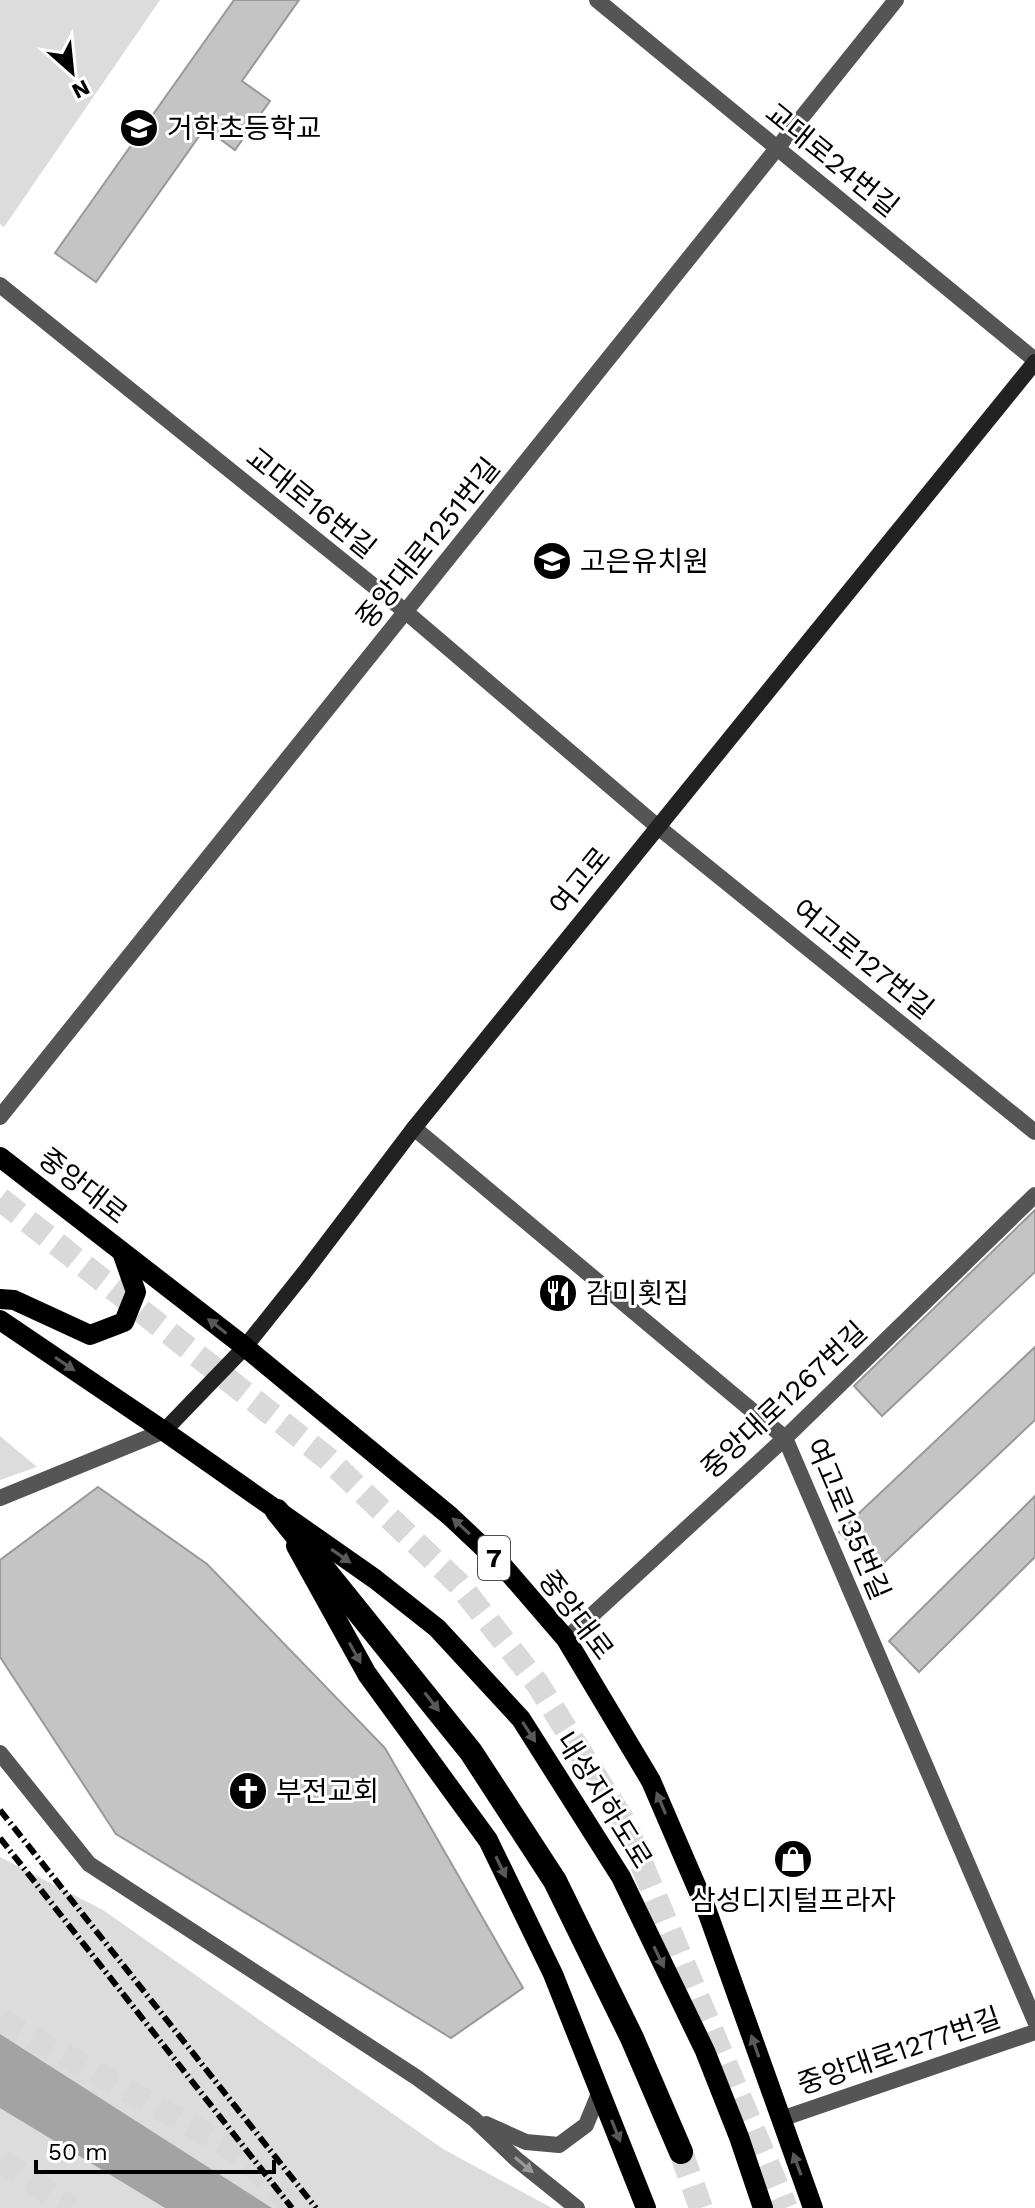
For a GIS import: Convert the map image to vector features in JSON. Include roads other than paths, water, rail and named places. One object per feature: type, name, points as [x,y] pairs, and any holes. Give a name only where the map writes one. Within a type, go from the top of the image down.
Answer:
[{"type":"highway","points":[[277,1511],[471,1752],[555,1881],[632,2038],[681,2152]]},
{"type":"main road","name":"여고로","points":[[164,1431],[245,1347],[414,1128],[1035,361]]},
{"type":"main road","name":"중앙대로","points":[[0,1157],[245,1347],[450,1516],[503,1566],[566,1639],[651,1781],[707,1911],[813,2208]]},
{"type":"main road","points":[[0,1299],[14,1300],[90,1335],[124,1322],[136,1292],[122,1251]]},
{"type":"main road","points":[[0,1320],[277,1511],[367,1674],[488,1840],[553,1974],[646,2208]]},
{"type":"main road","name":"내성지하도로","points":[[277,1511],[375,1579],[437,1628],[521,1719],[621,1877],[705,2051],[763,2208]]},
{"type":"street","name":"교대로24번길","points":[[597,0],[1035,361]]},
{"type":"street","name":"중앙대로1251번길","points":[[0,1117],[896,0]]},
{"type":"street","name":"교대로16번길","points":[[0,285],[406,612],[658,827]]},
{"type":"street","name":"여고로127번길","points":[[658,827],[1035,1132]]},
{"type":"street","name":"여고로135번길","points":[[414,1128],[785,1438],[1035,2021]]},
{"type":"street","name":"중앙대로1267번길","points":[[566,1639],[785,1438],[1035,1195]]},
{"type":"street","points":[[0,1498],[164,1431]]},
{"type":"street","points":[[0,1753],[89,1864],[416,2077],[474,2119],[516,2159],[577,2208]]},
{"type":"street","name":"중앙대로1277번길","points":[[781,2119],[1035,2032]]},
{"type":"street","points":[[474,2119],[526,2142],[559,2145],[586,2125],[600,2091]]},
{"type":"tunnel","points":[[0,1199],[328,1459],[459,1584],[537,1683],[624,1822],[786,2208]]},
{"type":"tunnel","points":[[0,2020],[236,2151],[296,2208]]},
{"type":"tunnel","points":[[681,2152],[701,2208]]},
{"type":"tunnel","points":[[0,2160],[71,2208]]},
{"type":"railway","points":[[0,1810],[316,2208]]},
{"type":"railway","points":[[0,1838],[292,2208]]},
{"type":"place","name":"거학초등학교","points":[[139,128]]},
{"type":"place","name":"고은유치원","points":[[552,561]]},
{"type":"place","name":"감미횟집","points":[[558,1293]]},
{"type":"place","name":"부전교회","points":[[248,1791]]},
{"type":"place","name":"삼성디지털프라자","points":[[793,1859]]}]
